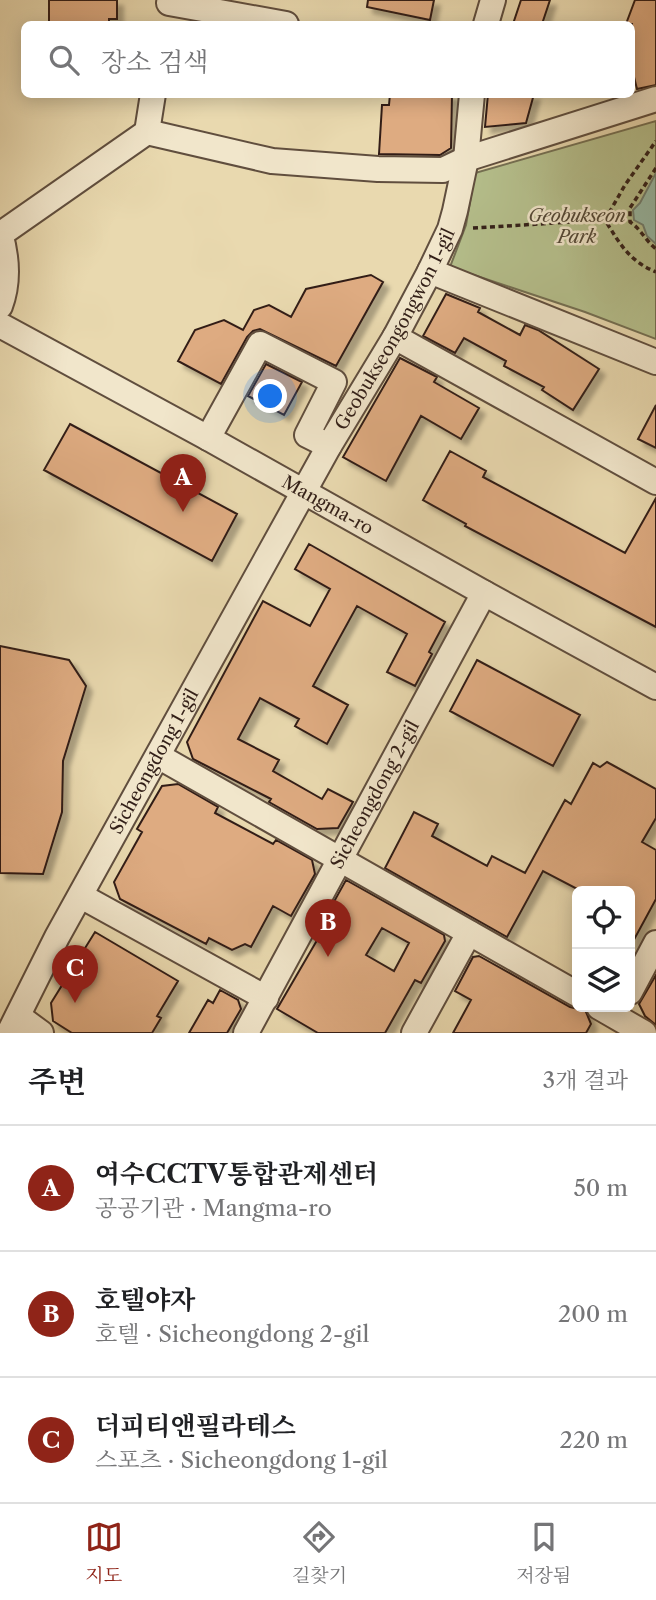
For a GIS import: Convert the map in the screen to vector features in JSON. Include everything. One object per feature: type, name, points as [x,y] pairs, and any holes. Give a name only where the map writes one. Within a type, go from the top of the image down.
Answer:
[{"type":"street","points":[[487,21],[493,0]]},
{"type":"street","points":[[167,9],[262,21]]},
{"type":"street","points":[[0,306],[6,281],[6,259],[0,233],[147,132],[152,98]]},
{"type":"street","name":"Geobukseongongwon 1-gil","points":[[305,491],[394,337],[450,229],[466,159],[472,98]]},
{"type":"street","points":[[147,132],[272,161],[378,169],[443,170],[466,159],[656,99]]},
{"type":"street","points":[[430,271],[656,362]]},
{"type":"street","name":"Mangma-ro","points":[[0,325],[656,687]]},
{"type":"street","points":[[394,337],[656,482]]},
{"type":"street","points":[[208,438],[260,344],[334,382],[307,435],[329,446]]},
{"type":"street","name":"Sicheongdong 1-gil","points":[[14,1025],[57,937],[305,491]]},
{"type":"street","name":"Sicheongdong 2-gil","points":[[246,1033],[484,593]]},
{"type":"street","points":[[158,756],[572,991]]},
{"type":"street","points":[[81,896],[266,998]]},
{"type":"street","points":[[414,1033],[469,933]]},
{"type":"street","points":[[635,983],[656,943]]},
{"type":"street","points":[[611,1016],[644,1033]]},
{"type":"street","points":[[14,1025],[41,1033]]},
{"type":"path","points":[[605,220],[625,185],[656,141]]},
{"type":"path","points":[[656,168],[630,208],[630,222],[639,228],[645,240],[656,249]]},
{"type":"path","points":[[450,229],[605,220]]},
{"type":"path","points":[[605,220],[627,253],[640,265],[656,272]]},
{"type":"green space","name":"Geobukseon Park","points":[[656,121],[656,339],[450,267],[466,225],[475,173]]},
{"type":"shaded area","points":[[656,173],[656,244],[647,236],[643,225],[634,220],[633,210],[640,203]]},
{"type":"building","points":[[49,0],[117,0],[117,19],[49,21]]},
{"type":"building","points":[[368,0],[434,0],[430,20],[367,7]]},
{"type":"building","points":[[521,0],[550,0],[543,21],[514,21]]},
{"type":"building","points":[[635,0],[656,0],[656,85],[637,89],[635,21],[627,21]]},
{"type":"building","points":[[390,98],[452,98],[451,148],[440,155],[379,154],[382,105],[389,105]]},
{"type":"building","points":[[488,98],[533,98],[526,123],[485,127]]},
{"type":"building","points":[[371,275],[383,282],[336,366],[260,329],[247,337],[221,384],[178,361],[195,330],[224,320],[243,330],[254,310],[269,305],[291,317],[306,289]]},
{"type":"building","points":[[446,294],[480,308],[478,312],[520,335],[525,325],[538,330],[599,369],[573,410],[542,390],[544,387],[504,366],[506,361],[464,338],[455,353],[423,336]]},
{"type":"building","points":[[400,358],[437,377],[434,382],[479,408],[461,439],[421,416],[386,481],[343,457]]},
{"type":"building","points":[[266,364],[302,382],[284,415],[248,396]]},
{"type":"building","points":[[656,405],[656,448],[638,439]]},
{"type":"building","points":[[70,424],[237,514],[212,561],[44,470]]},
{"type":"building","points":[[450,451],[486,471],[483,477],[625,553],[656,498],[656,627],[465,526],[466,524],[423,500]]},
{"type":"building","points":[[309,544],[445,622],[415,686],[387,672],[407,634],[357,606],[313,686],[348,705],[327,744],[295,726],[299,719],[260,698],[238,739],[279,760],[273,771],[322,799],[328,789],[353,802],[338,828],[317,829],[269,802],[271,799],[193,759],[187,742],[263,601],[310,626],[330,589],[295,569]]},
{"type":"building","points":[[0,646],[69,660],[86,686],[63,761],[62,812],[43,874],[0,873]]},
{"type":"building","points":[[477,660],[580,715],[553,766],[450,711]]},
{"type":"building","points":[[607,762],[656,789],[656,818],[642,842],[656,850],[656,899],[635,938],[635,886],[572,886],[543,871],[507,937],[385,868],[414,812],[438,824],[432,836],[487,866],[492,856],[525,873],[565,800],[571,804],[593,763],[600,767]]},
{"type":"building","points":[[178,784],[218,807],[215,813],[273,844],[276,840],[312,860],[315,874],[291,916],[273,906],[251,947],[245,944],[232,950],[209,938],[206,944],[120,899],[114,882],[142,832],[137,829],[162,786]]},
{"type":"building","points":[[346,880],[444,935],[445,941],[421,983],[415,980],[385,1033],[318,1033],[277,1009],[330,918],[326,916]],"holes":[[[382,928],[409,943],[394,971],[366,955]]]},
{"type":"building","points":[[95,932],[178,981],[157,1016],[161,1018],[152,1033],[72,1033],[53,1021],[51,1003]]},
{"type":"building","points":[[479,956],[572,1008],[572,1012],[586,1012],[591,1024],[586,1033],[453,1033],[471,1000],[455,991],[473,957]]},
{"type":"building","points":[[656,975],[656,1025],[645,1016],[639,1004]]},
{"type":"building","points":[[220,990],[238,1000],[241,1009],[227,1033],[189,1033],[208,1000],[213,1003]]},
{"type":"place","name":"여수CCTV통합관제센터","points":[[183,512]]},
{"type":"place","name":"호텔야자","points":[[328,957]]},
{"type":"place","name":"더피티앤필라테스","points":[[75,1003]]}]
